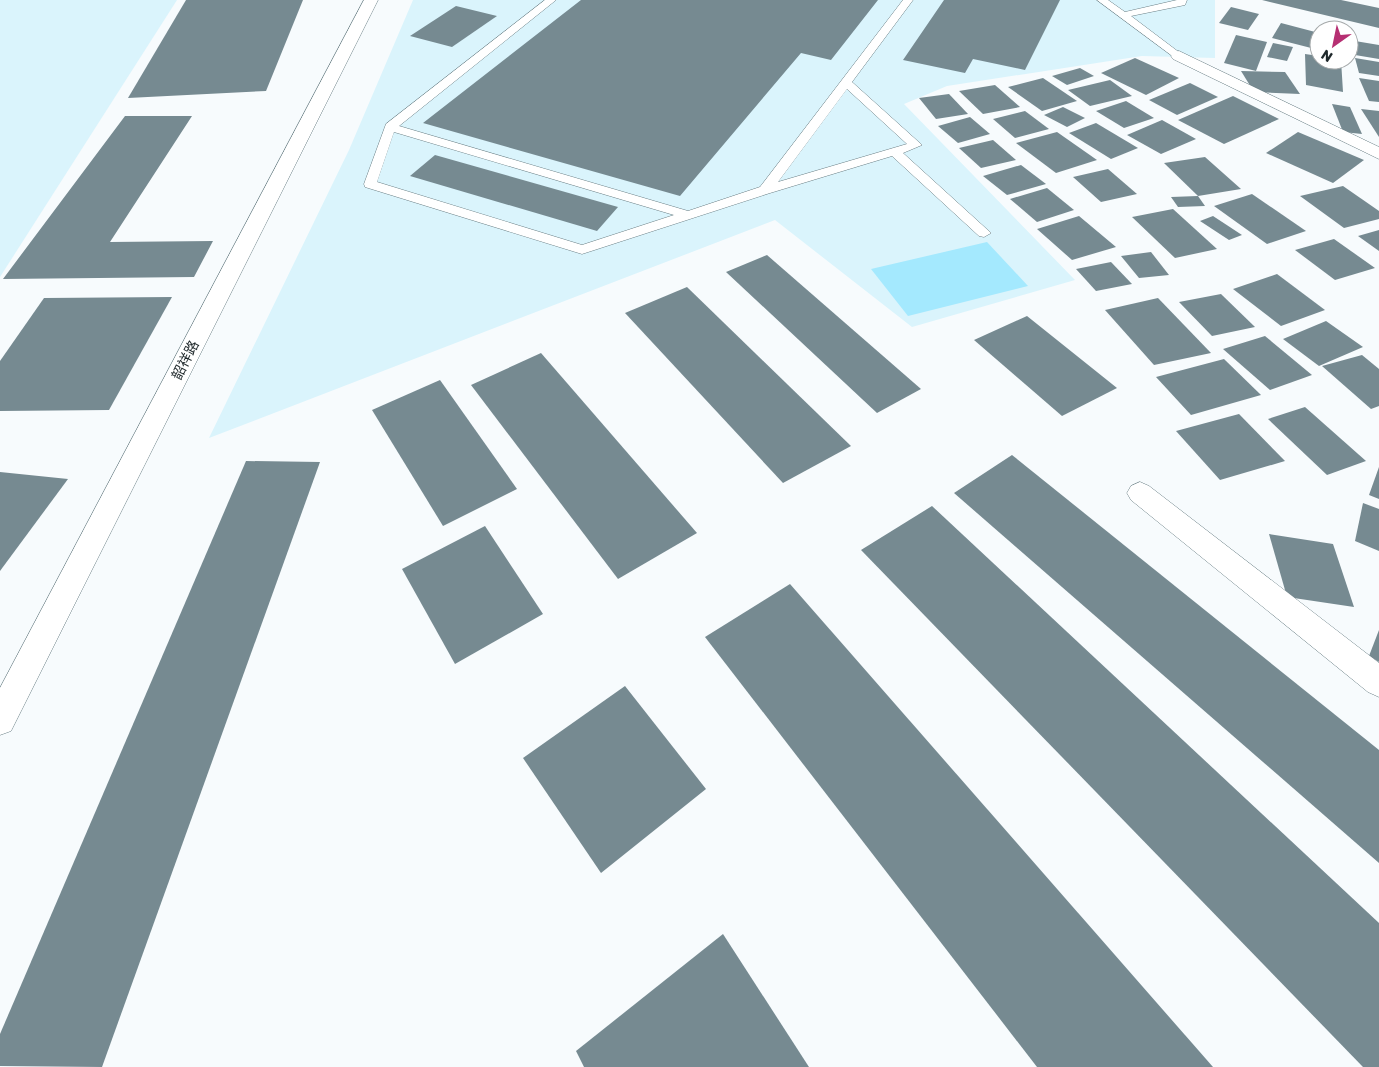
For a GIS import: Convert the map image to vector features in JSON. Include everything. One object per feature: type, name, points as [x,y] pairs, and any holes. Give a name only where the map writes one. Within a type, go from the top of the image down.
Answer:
[{"type":"street","name":"韶祥路","points":[[0,720],[371,0]]},
{"type":"street","points":[[1179,56],[1379,154]]},
{"type":"street","points":[[1140,493],[1379,682]]},
{"type":"lane","points":[[551,0],[390,127],[370,184],[582,250],[765,190],[916,145],[846,82]]},
{"type":"lane","points":[[765,190],[908,0]]},
{"type":"lane","points":[[1102,0],[1179,56]]},
{"type":"lane","points":[[1123,15],[1181,3],[1182,0]]},
{"type":"lane","points":[[390,127],[688,215]]},
{"type":"lane","points":[[895,152],[984,234]]},
{"type":"shaded area","points":[[0,0],[177,0],[0,277]]},
{"type":"shaded area","points":[[413,0],[1215,0],[1215,58],[1142,56],[947,86],[904,104],[1075,280],[912,327],[775,220],[209,438],[349,150]]},
{"type":"shaded area","points":[[987,242],[1028,286],[908,316],[871,269]]},
{"type":"building","points":[[186,0],[303,0],[266,91],[128,98]]},
{"type":"building","points":[[581,0],[878,0],[831,60],[801,53],[680,196],[423,123]]},
{"type":"building","points":[[944,0],[1060,0],[1025,70],[973,59],[965,73],[903,60]]},
{"type":"building","points":[[1262,0],[1341,0],[1379,8],[1379,28],[1359,23],[1359,20],[1346,20]]},
{"type":"building","points":[[456,6],[497,16],[452,47],[410,36]]},
{"type":"building","points":[[1231,7],[1259,14],[1248,30],[1219,23]]},
{"type":"building","points":[[1281,23],[1309,30],[1309,47],[1272,38]]},
{"type":"building","points":[[1236,35],[1267,42],[1256,71],[1224,63]]},
{"type":"building","points":[[1359,42],[1379,45],[1379,59],[1359,56]]},
{"type":"building","points":[[1273,43],[1293,47],[1287,61],[1267,57]]},
{"type":"building","points":[[1305,54],[1309,55],[1309,70],[1342,70],[1343,92],[1306,85]]},
{"type":"building","points":[[1135,58],[1179,78],[1146,95],[1101,73]]},
{"type":"building","points":[[1359,59],[1379,62],[1379,76],[1359,73]]},
{"type":"building","points":[[1080,68],[1094,76],[1067,85],[1052,76]]},
{"type":"building","points":[[1241,71],[1285,72],[1300,94],[1254,92]]},
{"type":"building","points":[[1043,78],[1077,101],[1042,111],[1008,87]]},
{"type":"building","points":[[1359,78],[1379,81],[1379,102],[1369,101]]},
{"type":"building","points":[[1110,80],[1132,96],[1090,106],[1068,90]]},
{"type":"building","points":[[1190,83],[1218,97],[1177,115],[1149,100]]},
{"type":"building","points":[[995,85],[1020,107],[983,114],[959,91]]},
{"type":"building","points":[[949,94],[968,114],[936,119],[919,98]]},
{"type":"building","points":[[1233,96],[1279,119],[1224,144],[1178,120]]},
{"type":"building","points":[[1126,101],[1154,118],[1124,128],[1096,111]]},
{"type":"building","points":[[1332,104],[1350,107],[1362,134],[1343,132]]},
{"type":"building","points":[[1063,107],[1085,118],[1067,127],[1044,115]]},
{"type":"building","points":[[1361,109],[1379,111],[1379,137]]},
{"type":"building","points":[[1025,111],[1049,129],[1015,138],[993,119]]},
{"type":"building","points":[[125,116],[192,116],[110,242],[213,241],[194,277],[3,279]]},
{"type":"building","points":[[970,117],[990,134],[958,143],[938,126]]},
{"type":"building","points":[[1162,120],[1196,139],[1161,154],[1127,135]]},
{"type":"building","points":[[1096,123],[1138,148],[1111,159],[1069,133]]},
{"type":"building","points":[[1057,132],[1097,160],[1056,173],[1016,143]]},
{"type":"building","points":[[1298,132],[1364,160],[1333,183],[1266,153]]},
{"type":"building","points":[[993,140],[1016,160],[981,168],[959,148]]},
{"type":"building","points":[[435,155],[618,207],[597,231],[410,176]]},
{"type":"building","points":[[1205,157],[1241,189],[1198,196],[1164,163]]},
{"type":"building","points":[[1021,165],[1046,184],[1007,195],[983,176]]},
{"type":"building","points":[[1108,169],[1137,194],[1101,202],[1073,177]]},
{"type":"building","points":[[1343,186],[1379,211],[1379,219],[1344,228],[1300,196]]},
{"type":"building","points":[[1047,188],[1074,210],[1037,222],[1010,199]]},
{"type":"building","points":[[1252,194],[1306,231],[1267,244],[1214,206]]},
{"type":"building","points":[[1198,196],[1205,206],[1178,207],[1171,197]]},
{"type":"building","points":[[1173,209],[1217,249],[1175,258],[1132,217]]},
{"type":"building","points":[[1079,216],[1116,247],[1072,260],[1037,229]]},
{"type":"building","points":[[1213,216],[1242,235],[1229,240],[1200,221]]},
{"type":"building","points":[[1379,230],[1379,251],[1358,236]]},
{"type":"building","points":[[1334,239],[1375,268],[1335,280],[1295,250]]},
{"type":"building","points":[[1151,252],[1169,275],[1139,278],[1121,256]]},
{"type":"building","points":[[767,255],[921,389],[877,413],[726,272]]},
{"type":"building","points":[[1111,262],[1132,284],[1096,291],[1076,269]]},
{"type":"building","points":[[1277,274],[1325,310],[1281,326],[1233,289]]},
{"type":"building","points":[[687,287],[851,446],[783,483],[625,313]]},
{"type":"building","points":[[1221,294],[1255,327],[1212,336],[1179,302]]},
{"type":"building","points":[[172,297],[109,410],[0,411],[0,361],[44,298]]},
{"type":"building","points":[[1158,298],[1211,353],[1154,365],[1105,310]]},
{"type":"building","points":[[1027,316],[1117,388],[1062,416],[974,340]]},
{"type":"building","points":[[1326,321],[1363,347],[1319,366],[1283,339]]},
{"type":"building","points":[[1265,336],[1312,375],[1270,390],[1223,349]]},
{"type":"building","points":[[541,353],[697,533],[618,579],[471,385]]},
{"type":"building","points":[[1362,355],[1379,369],[1379,406],[1371,409],[1322,366]]},
{"type":"building","points":[[1224,359],[1261,395],[1191,415],[1156,377]]},
{"type":"building","points":[[440,380],[517,489],[443,526],[372,410]]},
{"type":"building","points":[[1305,407],[1366,461],[1327,475],[1268,419]]},
{"type":"building","points":[[1239,414],[1285,461],[1220,480],[1176,431]]},
{"type":"building","points":[[1012,455],[1379,750],[1379,863],[954,493]]},
{"type":"building","points":[[246,461],[320,462],[102,1067],[0,1066],[0,1034]]},
{"type":"building","points":[[1379,467],[1379,499],[1369,495]]},
{"type":"building","points":[[0,472],[68,479],[0,571]]},
{"type":"building","points":[[1363,503],[1379,509],[1379,551],[1355,541]]},
{"type":"building","points":[[932,506],[1379,923],[1379,1067],[1363,1067],[861,550]]},
{"type":"building","points":[[485,526],[543,614],[455,664],[402,569]]},
{"type":"building","points":[[1269,534],[1333,544],[1354,607],[1287,597]]},
{"type":"building","points":[[790,584],[1213,1067],[1037,1067],[705,637]]},
{"type":"building","points":[[1379,630],[1379,662],[1369,656]]},
{"type":"building","points":[[625,686],[706,789],[601,873],[523,758]]},
{"type":"building","points":[[723,934],[809,1067],[584,1067],[576,1051]]}]
